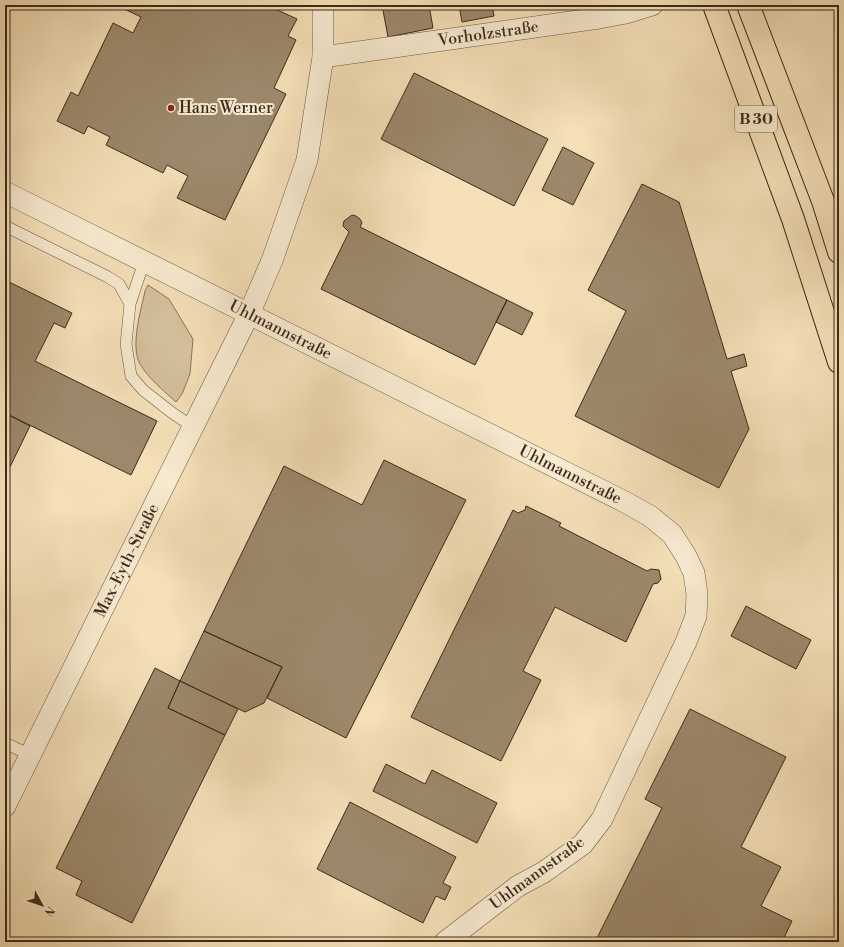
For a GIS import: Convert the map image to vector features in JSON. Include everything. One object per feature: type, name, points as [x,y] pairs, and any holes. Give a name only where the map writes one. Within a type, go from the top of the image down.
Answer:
[{"type":"highway","name":"B 30","points":[[748,5],[823,202],[839,252]]},
{"type":"highway","name":"B 30","points":[[717,12],[793,219],[839,362]]},
{"type":"street","points":[[249,314],[273,258],[307,160],[323,57],[323,5]]},
{"type":"street","name":"Vorholzstraße","points":[[323,57],[600,18],[626,13],[652,5]]},
{"type":"street","name":"Uhlmannstraße","points":[[5,192],[625,502],[650,516],[672,534],[686,556],[694,573],[697,594],[696,616],[686,642],[602,819],[583,844],[544,872],[518,886],[445,942]]},
{"type":"street","name":"Max-Eyth-Straße","points":[[5,806],[249,314]]},
{"type":"lane","points":[[5,226],[119,284],[130,304]]},
{"type":"lane","points":[[144,262],[130,304],[126,344],[131,376],[143,390],[165,408],[193,427]]},
{"type":"lane","points":[[5,743],[30,755]]},
{"type":"path","points":[[839,68],[837,77],[839,98]]},
{"type":"shaded area","points":[[148,285],[169,299],[193,339],[190,374],[182,394],[176,402],[148,375],[140,364],[137,356],[137,328],[145,291]]},
{"type":"building","name":"Hans Werner","points":[[116,5],[273,5],[271,7],[297,19],[288,36],[296,40],[274,88],[286,94],[225,220],[177,198],[188,176],[167,165],[163,173],[106,145],[110,137],[88,126],[84,134],[57,121],[71,92],[78,96],[113,23],[133,33],[141,17]]},
{"type":"building","points":[[382,5],[429,5],[433,28],[388,37]]},
{"type":"building","points":[[459,5],[492,5],[494,16],[462,22]]},
{"type":"building","points":[[414,73],[548,139],[514,206],[381,139]]},
{"type":"building","points":[[563,147],[594,163],[573,205],[542,190]]},
{"type":"building","points":[[642,184],[679,202],[727,359],[744,354],[747,366],[731,371],[749,429],[719,488],[575,416],[626,311],[588,290]]},
{"type":"building","points":[[352,215],[360,219],[362,223],[360,227],[507,300],[475,365],[321,289],[349,232],[343,226],[344,221]]},
{"type":"building","points":[[5,280],[72,313],[65,328],[54,323],[35,361],[157,421],[131,475],[5,413]]},
{"type":"building","points":[[507,300],[533,313],[522,335],[496,322]]},
{"type":"building","points":[[5,413],[30,426],[5,477]]},
{"type":"building","points":[[384,460],[466,500],[346,738],[267,698],[282,667],[204,631],[284,466],[362,505]]},
{"type":"building","points":[[526,506],[561,523],[559,526],[647,571],[651,569],[659,570],[661,579],[658,583],[653,584],[626,642],[555,607],[523,671],[541,680],[501,761],[411,717],[513,510],[518,513],[525,510]]},
{"type":"building","points":[[746,606],[811,640],[796,669],[731,636]]},
{"type":"building","points":[[204,631],[282,667],[264,703],[245,712],[180,681]]},
{"type":"building","points":[[155,668],[180,681],[168,708],[225,735],[132,923],[76,895],[82,881],[56,868]]},
{"type":"building","points":[[180,681],[238,709],[225,735],[168,708]]},
{"type":"building","points":[[690,709],[786,757],[741,847],[781,867],[761,906],[792,921],[782,942],[595,942],[662,808],[645,799]]},
{"type":"building","points":[[386,764],[425,784],[432,770],[497,803],[477,843],[373,791]]},
{"type":"building","points":[[350,802],[456,857],[443,883],[451,887],[445,900],[436,896],[423,923],[317,869]]},
{"type":"place","name":"Hans Werner","points":[[171,108]]}]
